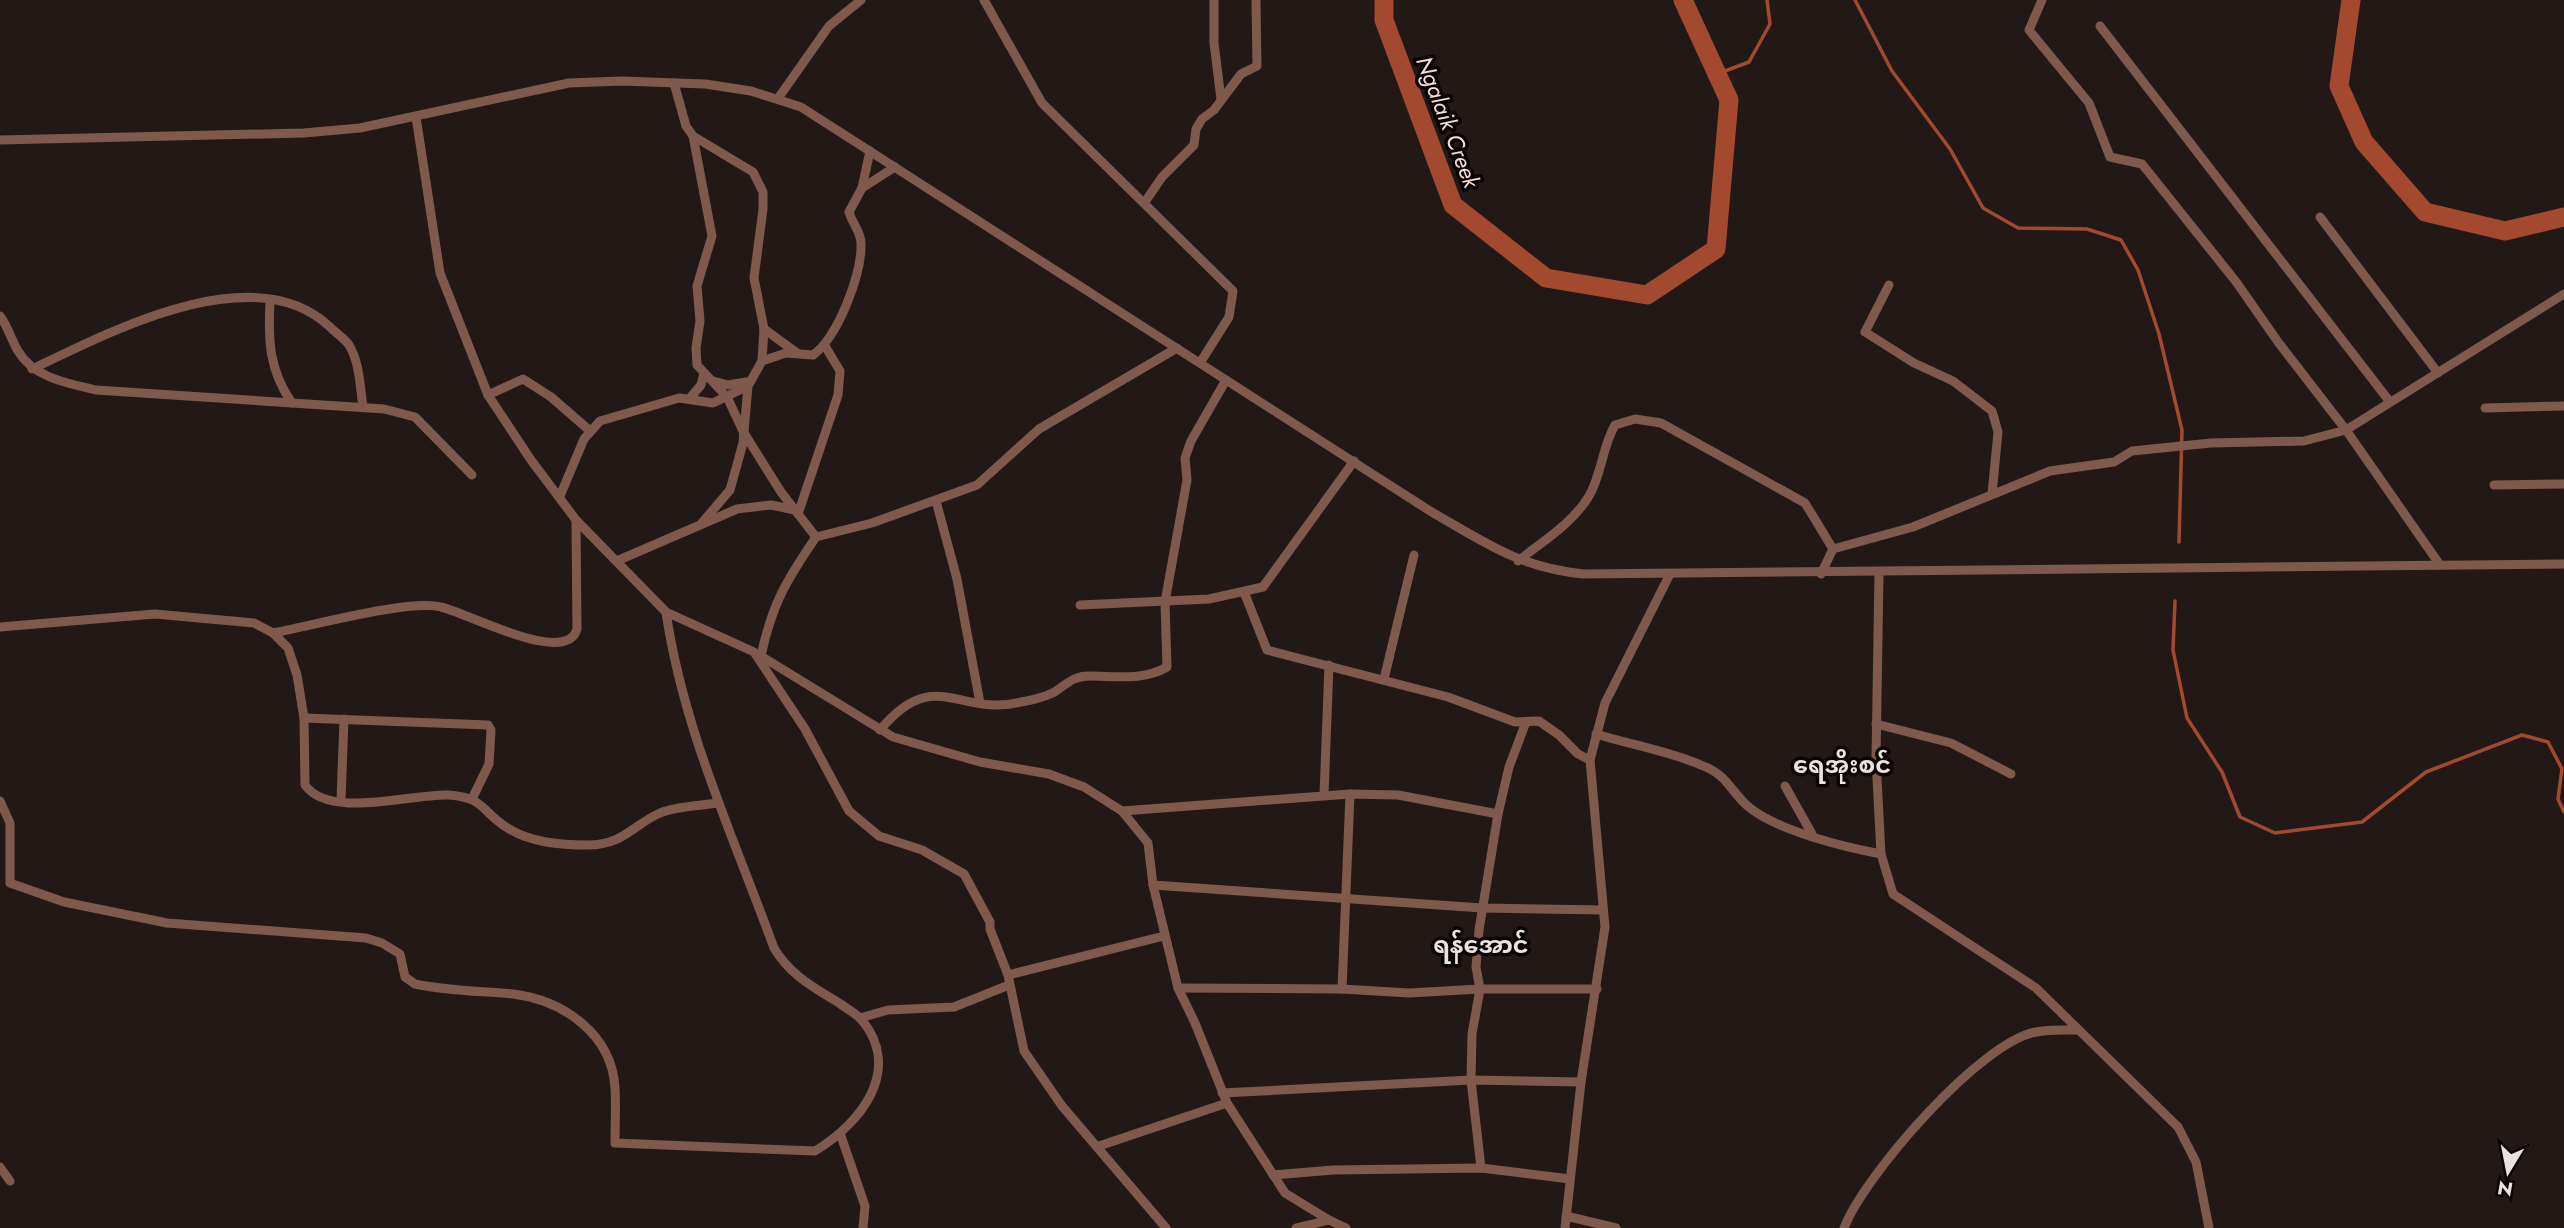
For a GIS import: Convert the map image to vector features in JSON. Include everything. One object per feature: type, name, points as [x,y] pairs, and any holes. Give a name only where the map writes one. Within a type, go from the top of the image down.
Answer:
[{"type":"street","points":[[779,97],[829,26],[861,0]]},
{"type":"street","points":[[984,0],[1042,103],[1233,291],[1228,317],[1200,363]]},
{"type":"street","points":[[1214,0],[1214,43],[1221,99]]},
{"type":"street","points":[[1145,202],[1162,177],[1194,145],[1196,129],[1202,119],[1241,74],[1257,66],[1256,0]]},
{"type":"street","points":[[2042,0],[2029,30],[2089,103],[2110,157],[2141,164],[2237,283],[2278,342],[2346,430],[2441,565]]},
{"type":"street","points":[[2100,26],[2339,331],[2390,402]]},
{"type":"street","points":[[0,140],[304,133],[359,128],[569,83],[716,85],[779,97],[801,107],[1430,511],[1518,561],[1547,570],[1583,574],[1821,574],[2564,564]]},
{"type":"street","points":[[674,83],[686,126],[693,136],[753,172],[763,192],[754,278],[764,329],[762,361]]},
{"type":"street","points":[[416,117],[440,273],[488,395],[531,460],[576,520],[619,560],[666,612],[758,654],[880,730],[926,749],[1049,774],[1084,787],[1122,811],[1148,843],[1153,885],[1178,988],[1227,1104],[1285,1193],[1346,1228]]},
{"type":"street","points":[[693,136],[712,236],[696,286],[700,321],[696,348],[698,365],[727,397],[744,433],[796,512],[816,537]]},
{"type":"street","points":[[560,496],[589,430],[600,421],[668,400],[690,398],[713,403],[750,381],[762,361],[771,355],[813,355],[825,346],[836,330],[859,261],[860,236],[849,212],[862,188],[870,151]]},
{"type":"street","points":[[862,188],[895,167]]},
{"type":"street","points":[[2320,217],[2438,373]]},
{"type":"street","points":[[1889,285],[1865,332],[1902,357],[1953,382],[1992,411],[1998,432],[1992,495]]},
{"type":"street","points":[[1821,574],[1833,549],[1913,527],[2050,471],[2114,462],[2132,452],[2162,447],[2211,443],[2304,442],[2346,430],[2564,294]]},
{"type":"street","points":[[32,369],[120,327],[212,298],[250,297],[300,306],[323,321],[349,345],[357,365],[363,407]]},
{"type":"street","points":[[270,301],[268,337],[272,366],[279,384],[292,403]]},
{"type":"street","points":[[0,316],[18,351],[32,369],[59,382],[96,390],[384,409],[415,418],[472,475]]},
{"type":"street","points":[[764,329],[799,355]]},
{"type":"street","points":[[796,512],[838,394],[840,371],[825,346]]},
{"type":"street","points":[[1166,1228],[1099,1146],[1062,1106],[1024,1052],[1009,980],[990,929],[990,922],[964,874],[922,850],[879,836],[849,811],[806,729],[758,654],[773,606],[786,580],[816,537],[872,523],[978,485],[1039,429],[1177,348]]},
{"type":"street","points":[[690,398],[701,385],[704,373]]},
{"type":"street","points":[[488,395],[523,379],[551,397],[589,430]]},
{"type":"street","points":[[880,730],[897,710],[928,696],[959,697],[980,703],[1006,705],[1055,692],[1070,679],[1088,676],[1125,678],[1160,672],[1167,667],[1166,602],[1187,480],[1185,457],[1191,441],[1226,380]]},
{"type":"street","points":[[712,381],[736,385],[750,381]]},
{"type":"street","points":[[701,524],[730,490],[744,433],[750,381]]},
{"type":"street","points":[[2485,408],[2564,406]]},
{"type":"street","points":[[1518,561],[1564,525],[1590,495],[1606,439],[1615,425],[1635,419],[1661,423],[1805,503],[1833,549]]},
{"type":"street","points":[[1080,605],[1209,599],[1244,592],[1268,583],[1354,461]]},
{"type":"street","points":[[2494,485],[2564,484]]},
{"type":"street","points":[[936,500],[957,579],[980,703]]},
{"type":"street","points":[[619,560],[737,509],[757,505],[796,512]]},
{"type":"street","points":[[274,633],[422,604],[457,611],[541,643],[566,643],[573,639],[577,629],[576,520]]},
{"type":"street","points":[[1384,679],[1413,555]]},
{"type":"street","points":[[1879,573],[1876,724],[1881,854],[1893,894],[2036,988],[2178,1127],[2196,1162],[2209,1228]]},
{"type":"street","points":[[1565,1228],[1581,1082],[1605,927],[1590,760],[1605,703],[1670,574]]},
{"type":"street","points":[[1244,592],[1267,650],[1448,697],[1516,722],[1539,721],[1559,735],[1577,754],[1590,760]]},
{"type":"street","points":[[0,878],[64,902],[167,923],[366,938],[382,943],[400,954],[405,977],[415,984],[544,1000],[569,1012],[594,1033],[615,1085],[615,1143],[815,1151],[841,1136],[867,1105],[875,1086],[877,1063],[873,1039],[860,1018],[785,966],[774,948],[718,803],[673,661],[666,612]]},
{"type":"street","points":[[0,627],[155,614],[254,623],[274,633],[288,648],[294,661],[304,718],[305,785],[318,796],[387,803],[429,795],[472,797],[505,827],[523,836],[542,841],[591,845],[625,836],[661,813],[718,803]]},
{"type":"street","points":[[1324,795],[1329,665]]},
{"type":"street","points":[[304,718],[488,725],[491,730],[489,764],[472,797]]},
{"type":"street","points":[[341,800],[344,719]]},
{"type":"street","points":[[1481,1168],[1471,1080],[1472,1034],[1480,989],[1476,967],[1482,908],[1498,814],[1510,767],[1527,722]]},
{"type":"street","points":[[1876,724],[1951,743],[2011,774]]},
{"type":"street","points":[[1596,734],[1707,767],[1727,781],[1738,798],[1760,815],[1841,846],[1881,854]]},
{"type":"street","points":[[1785,786],[1812,834]]},
{"type":"street","points":[[1122,811],[1182,809],[1350,794],[1398,795],[1498,814]]},
{"type":"street","points":[[1342,989],[1348,900],[1350,794]]},
{"type":"street","points":[[0,801],[10,823],[10,883]]},
{"type":"street","points":[[1153,885],[1482,908],[1603,911]]},
{"type":"street","points":[[860,1018],[896,1009],[954,1007],[1009,980],[1164,936]]},
{"type":"street","points":[[1178,988],[1342,989],[1409,993],[1480,989],[1597,989]]},
{"type":"street","points":[[1844,1228],[1873,1179],[1927,1112],[1962,1080],[2002,1048],[2034,1032],[2078,1030]]},
{"type":"street","points":[[1222,1093],[1471,1080],[1581,1082]]},
{"type":"street","points":[[1099,1146],[1227,1104]]},
{"type":"street","points":[[841,1136],[864,1206],[863,1228]]},
{"type":"street","points":[[0,1167],[10,1181],[0,1181]]},
{"type":"street","points":[[1273,1175],[1333,1170],[1481,1168],[1570,1179]]},
{"type":"street","points":[[1566,1216],[1616,1228]]},
{"type":"street","points":[[1296,1228],[1329,1220]]},
{"type":"waterway","name":"Ngalaik Creek","points":[[1384,0],[1384,20],[1453,205],[1546,278],[1647,295],[1716,249],[1729,100],[1683,0]]},
{"type":"waterway","points":[[1717,74],[1749,62],[1770,24],[1767,0]]},
{"type":"waterway","points":[[1855,0],[1892,71],[1950,149],[1983,208],[2018,228],[2087,229],[2121,240],[2138,270],[2159,334],[2182,430],[2179,542]]},
{"type":"waterway","name":"Ngalaik Creek","points":[[2351,0],[2339,86],[2364,142],[2425,212],[2505,231],[2564,217]]},
{"type":"waterway","points":[[2175,601],[2173,650],[2187,718],[2222,772],[2240,817],[2275,833],[2362,822],[2426,772],[2522,735],[2548,742],[2562,769],[2558,799],[2564,812]]},
{"type":"district","name":"ရေအိုးစင်","points":[[1842,764]]},
{"type":"district","name":"ရန်အောင်","points":[[1481,944]]}]
